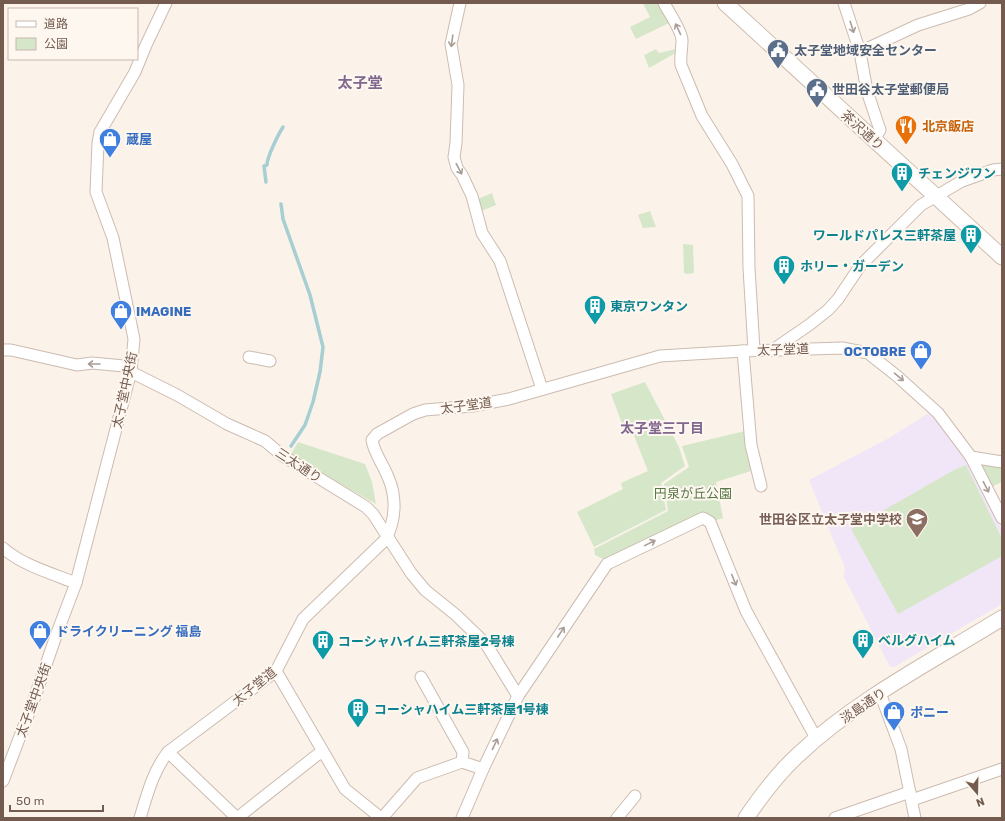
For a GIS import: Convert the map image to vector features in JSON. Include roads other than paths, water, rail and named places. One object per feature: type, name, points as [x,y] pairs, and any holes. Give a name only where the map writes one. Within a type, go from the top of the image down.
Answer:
[{"type":"street","name":"太子堂中央街","points":[[3,781],[76,583],[131,372],[134,339],[133,332],[113,238],[96,192],[98,143],[100,132],[134,72],[166,3]]},
{"type":"street","points":[[460,3],[451,44],[458,85],[456,143],[454,157],[457,168],[472,196],[482,233],[500,261],[542,389]]},
{"type":"street","points":[[664,3],[680,33],[682,40],[680,58],[681,65],[702,116],[732,164],[748,196],[748,350],[751,445],[760,486]]},
{"type":"street","name":"茶沢通り","points":[[725,3],[1002,257]]},
{"type":"street","points":[[844,3],[860,52],[867,91],[880,130],[874,140]]},
{"type":"street","points":[[860,52],[918,25],[969,9],[980,3]]},
{"type":"street","points":[[777,350],[777,348],[828,310],[838,299],[860,266],[921,205],[962,181],[992,170],[1002,169]]},
{"type":"street","name":"太子堂道","points":[[140,818],[159,763],[168,752],[276,671],[304,619],[377,548],[387,536],[393,525],[394,497],[388,476],[372,440],[377,434],[413,414],[424,410],[472,406],[509,399],[660,356],[748,350],[842,348],[868,353],[902,380],[938,413],[971,457],[1002,518]]},
{"type":"street","name":"三太通り","points":[[3,350],[18,351],[77,365],[92,363],[124,366],[131,372],[265,442],[283,456],[366,507],[373,514],[410,573],[426,590],[456,615],[486,644],[518,696]]},
{"type":"street","points":[[249,357],[270,361]]},
{"type":"street","points":[[971,457],[1002,462]]},
{"type":"street","points":[[462,818],[483,769],[518,696],[607,564],[703,518],[710,522],[746,611],[816,738]]},
{"type":"street","points":[[3,548],[14,556],[40,569],[76,583]]},
{"type":"street","name":"淡島通り","points":[[746,818],[761,796],[781,772],[816,738],[880,693],[1002,618]]},
{"type":"street","points":[[276,671],[345,789],[382,818],[417,778],[462,762],[483,769]]},
{"type":"street","points":[[421,677],[463,752],[462,762]]},
{"type":"street","points":[[880,693],[901,749],[915,818]]},
{"type":"street","points":[[168,752],[237,818],[317,755],[323,752]]},
{"type":"street","points":[[835,818],[1002,769]]},
{"type":"street","points":[[617,818],[635,796]]},
{"type":"waterway","points":[[266,182],[264,166],[267,165],[267,161],[283,127]]},
{"type":"waterway","points":[[281,204],[283,219],[310,295],[323,347],[320,372],[313,402],[305,425],[291,446]]},
{"type":"place","name":"太子堂地域安全センター","points":[[778,70]]},
{"type":"place","name":"世田谷太子堂郵便局","points":[[817,108]]},
{"type":"place","name":"北京飯店","points":[[906,146]]},
{"type":"place","name":"蔵屋","points":[[110,158]]},
{"type":"place","name":"チェンジワン","points":[[902,192]]},
{"type":"place","name":"ワールドパレス三軒茶屋","points":[[971,254]]},
{"type":"place","name":"ホリー・ガーデン","points":[[784,286]]},
{"type":"place","name":"東京ワンタン","points":[[595,326]]},
{"type":"place","name":"IMAGINE","points":[[121,330]]},
{"type":"place","name":"OCTOBRE","points":[[921,370]]},
{"type":"place","name":"世田谷区立太子堂中学校","points":[[917,538]]},
{"type":"place","name":"ドライクリーニング 福島","points":[[40,650]]},
{"type":"place","name":"コーシャハイム三軒茶屋2号棟","points":[[323,660]]},
{"type":"place","name":"ベルグハイム","points":[[863,660]]},
{"type":"place","name":"コーシャハイム三軒茶屋1号棟","points":[[358,728]]},
{"type":"place","name":"ポニー","points":[[894,732]]},
{"type":"district","name":"太子堂","points":[[360,83]]},
{"type":"district","name":"太子堂三丁目","points":[[662,428]]},
{"type":"park label","name":"円泉が丘公園","points":[[693,493]]}]
